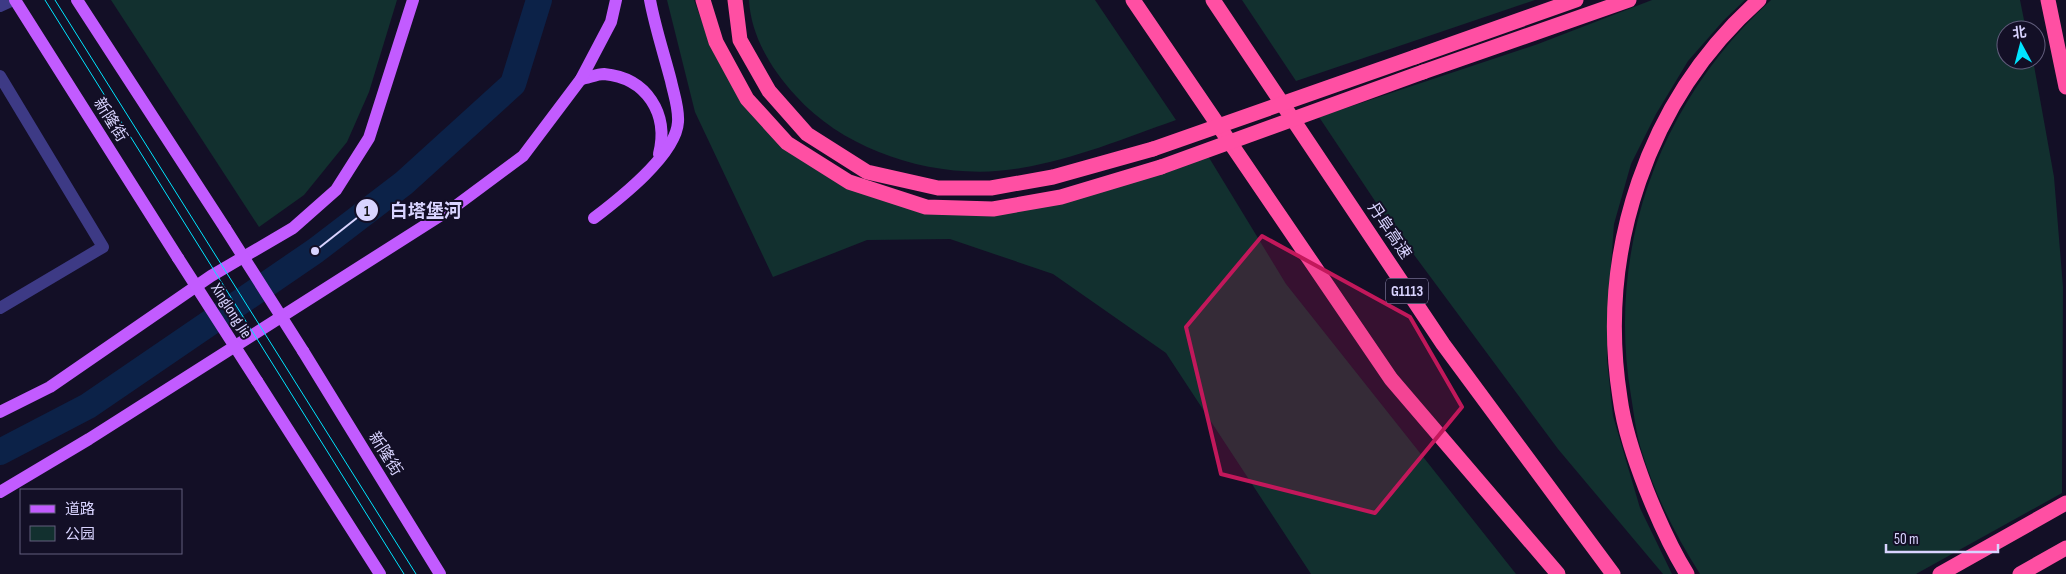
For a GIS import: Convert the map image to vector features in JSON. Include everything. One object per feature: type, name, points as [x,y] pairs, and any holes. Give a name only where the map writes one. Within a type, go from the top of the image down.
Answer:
[{"type":"highway","points":[[703,0],[716,42],[747,99],[787,143],[849,182],[926,207],[992,209],[1062,197],[1161,167],[1629,0]]},
{"type":"highway","points":[[735,0],[740,40],[769,91],[807,134],[867,172],[938,188],[991,188],[1053,177],[1153,149],[1576,0]]},
{"type":"highway","points":[[1126,0],[1152,30]]},
{"type":"highway","points":[[1133,0],[1391,380],[1558,574]]},
{"type":"highway","name":"丹阜高速","points":[[1213,0],[1442,344],[1613,574]]},
{"type":"highway","points":[[1687,574],[1659,522],[1637,464],[1620,399],[1615,326],[1621,255],[1631,202],[1660,128],[1697,68],[1732,24],[1759,0]]},
{"type":"highway","points":[[2048,0],[2066,87]]},
{"type":"highway","points":[[1940,574],[2066,503]]},
{"type":"highway","points":[[2020,574],[2066,548]]},
{"type":"main road","name":"新隆街","points":[[14,0],[178,258]]},
{"type":"main road","name":"新隆街","points":[[78,0],[303,351],[440,574]]},
{"type":"main road","points":[[0,412],[50,387],[211,276],[293,228],[336,190],[369,138],[413,0]]},
{"type":"main road","points":[[0,492],[88,439],[457,205],[523,156],[581,79],[610,22],[616,0]]},
{"type":"main road","points":[[594,218],[625,194],[657,162],[672,142],[678,124],[677,106],[650,0]]},
{"type":"main road","points":[[581,79],[603,74],[631,81],[652,99],[660,118],[662,140],[657,162]]},
{"type":"main road","name":"Xinglong Jie","points":[[178,258],[380,574]]},
{"type":"lane","points":[[0,6],[14,0]]},
{"type":"lane","points":[[0,76],[104,247],[0,308]]},
{"type":"highlighted area","points":[[1262,236],[1410,317],[1462,407],[1375,513],[1221,474],[1186,327]]},
{"type":"green space","points":[[111,0],[397,0],[369,92],[347,142],[304,195],[259,227]]},
{"type":"green space","points":[[667,0],[694,0],[707,35],[753,111],[838,180],[988,215],[1208,156],[1286,284],[1516,574],[1311,574],[1166,353],[1053,274],[950,239],[867,240],[773,277],[695,112]]},
{"type":"green space","points":[[749,0],[1095,0],[1176,120],[1080,154],[1021,168],[961,171],[930,167],[900,159],[870,148],[843,134],[818,117],[796,96],[771,64],[758,40]]},
{"type":"green space","points":[[1242,0],[1535,0],[1296,81]]},
{"type":"green space","points":[[1652,0],[1745,0],[1724,20],[1688,61],[1656,114],[1631,164],[1614,224],[1607,360],[1613,416],[1640,508],[1672,574],[1663,574],[1558,449],[1383,213],[1319,117],[1538,44]]},
{"type":"green space","points":[[1771,0],[2020,0],[2024,20],[1996,20],[1996,70],[2035,70],[2054,177],[2063,287],[2062,493],[1916,574],[1700,574],[1667,515],[1647,468],[1635,424],[1625,340],[1627,285],[1635,232],[1650,180],[1671,130],[1699,84],[1732,40]]},
{"type":"waterway","points":[[0,452],[88,406],[315,251],[404,183],[513,84],[539,0]]},
{"type":"tram line","points":[[45,0],[404,574]]},
{"type":"tram line","points":[[55,0],[416,574]]},
{"type":"place","name":"白塔堡河","points":[[315,251]]}]
